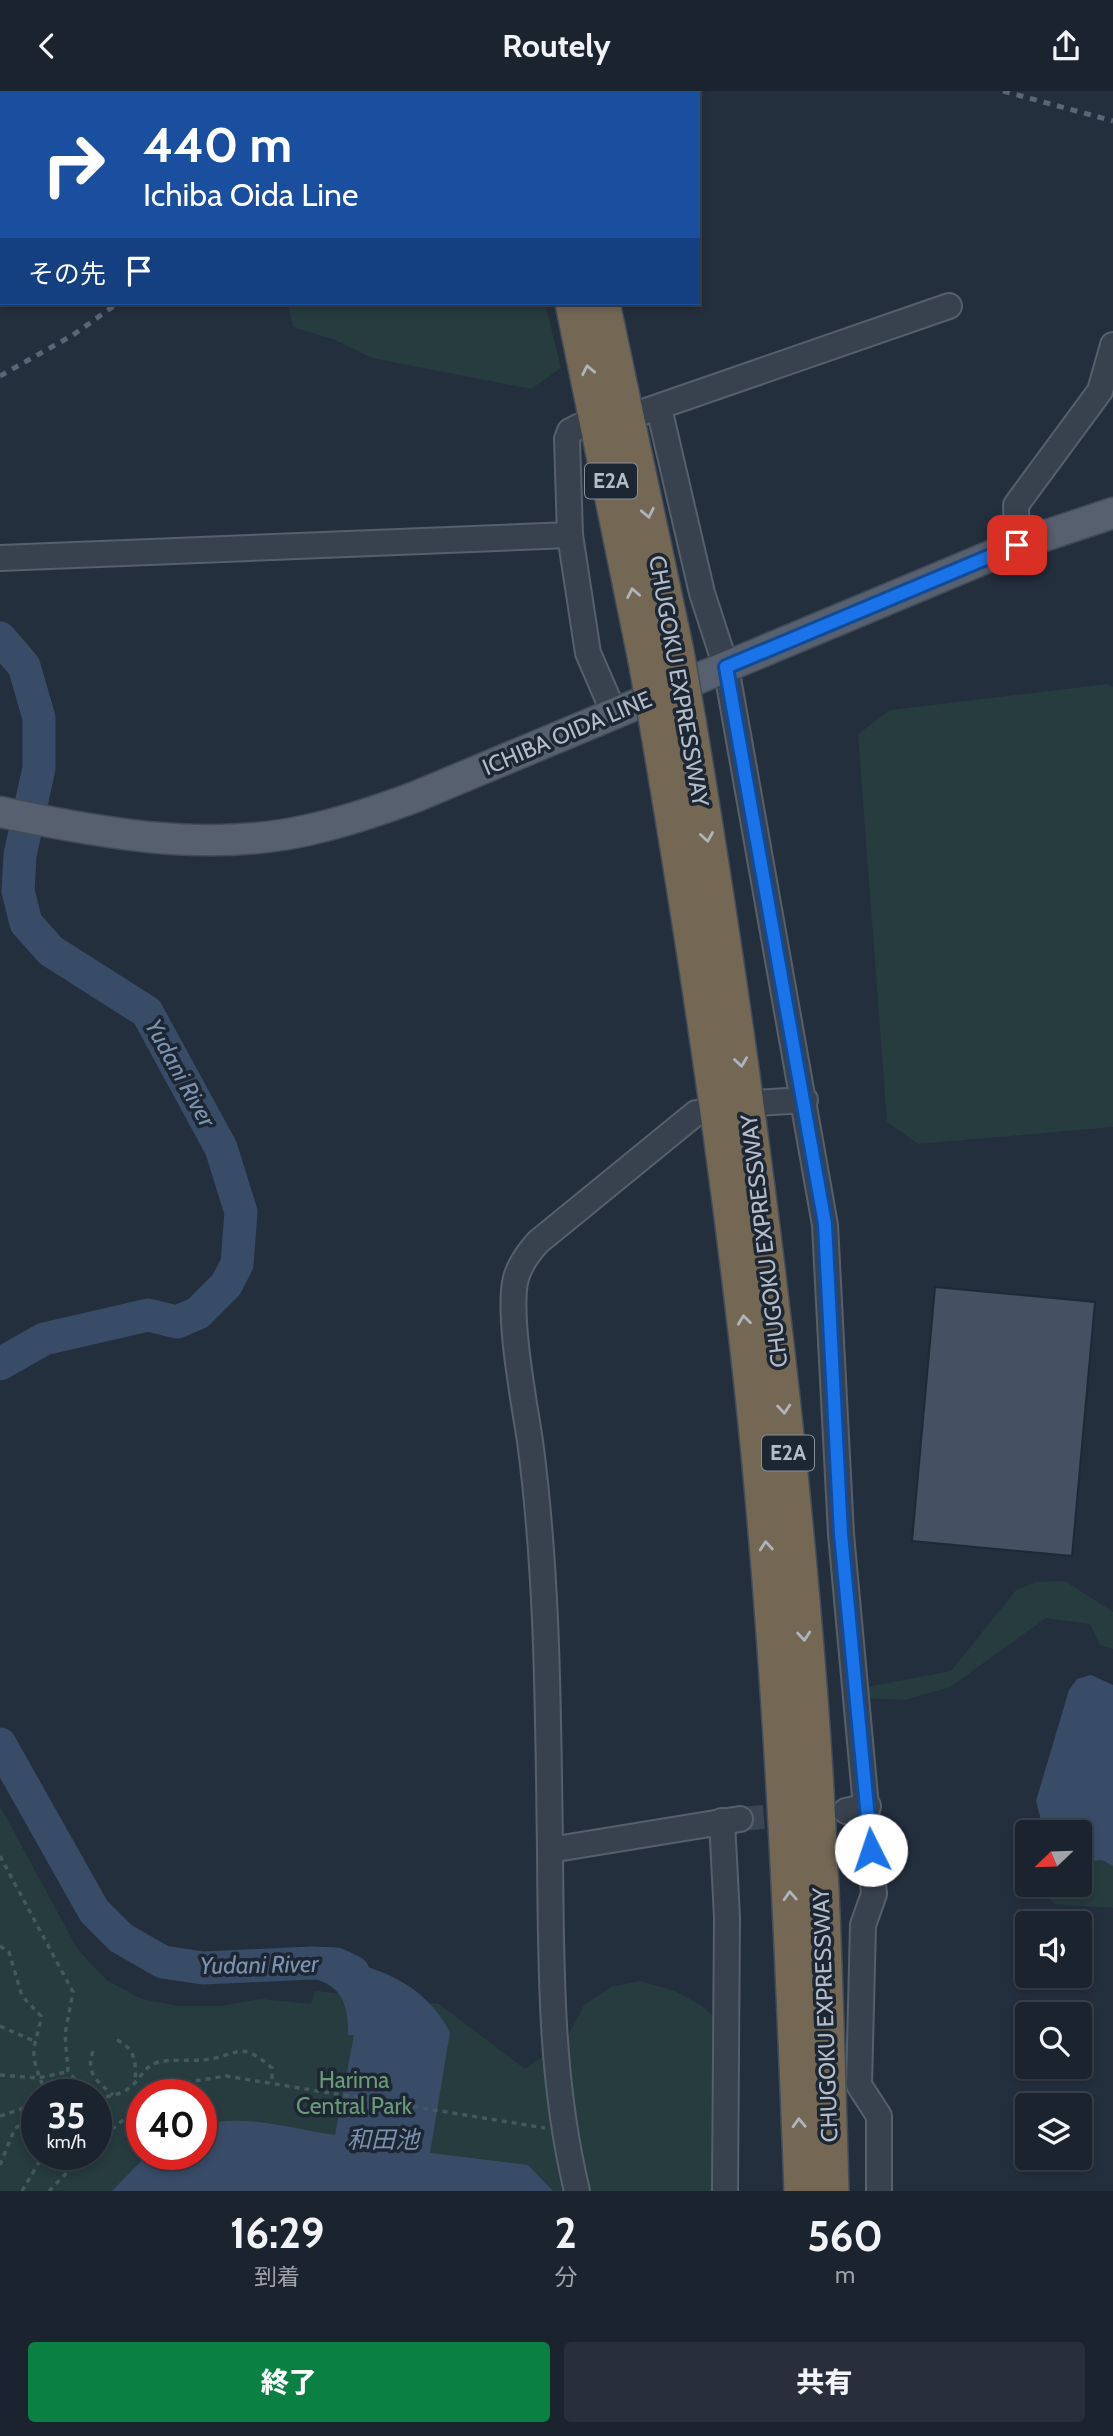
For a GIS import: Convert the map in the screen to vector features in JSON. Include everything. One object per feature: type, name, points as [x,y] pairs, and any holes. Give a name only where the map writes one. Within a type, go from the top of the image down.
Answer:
[{"type":"highway","name":"CHUGOKU EXPRESSWAY","points":[[573,305],[661,656]]},
{"type":"highway","name":"CHUGOKU EXPRESSWAY","points":[[602,305],[673,725],[753,1148],[783,1398],[809,1689],[824,1953],[831,2191]]},
{"type":"highway","name":"CHUGOKU EXPRESSWAY","points":[[673,725],[753,1397],[778,1697],[794,1961],[802,2191]]},
{"type":"main road","name":"ICHIBA OIDA LINE","points":[[3,812],[122,835],[247,839],[306,831],[362,816],[415,797],[1017,545],[1113,513]]},
{"type":"street","points":[[880,2191],[879,2116],[859,2085],[863,1925],[874,1894],[857,1808],[825,1224],[726,667],[650,410],[949,306]]},
{"type":"street","points":[[1017,545],[1016,505],[1100,391],[1113,345]]},
{"type":"street","points":[[580,426],[570,431],[567,439],[570,535],[588,653],[614,712]]},
{"type":"street","points":[[0,558],[570,535]]},
{"type":"street","points":[[756,1103],[805,1100]]},
{"type":"street","points":[[577,2191],[566,2148],[551,1991],[549,1707],[539,1508],[514,1302],[516,1277],[527,1254],[538,1242],[696,1113]]},
{"type":"street","points":[[550,1850],[731,1820],[727,1917],[725,2191]]},
{"type":"path","points":[[0,1856],[73,1992],[65,2034],[68,2071],[75,2079]]},
{"type":"path","points":[[0,1946],[9,1952],[23,1996],[41,2016],[34,2048],[38,2078]]},
{"type":"path","points":[[0,2026],[37,2042]]},
{"type":"path","points":[[117,2041],[129,2046],[135,2058],[134,2079]]},
{"type":"path","points":[[140,2079],[150,2067],[159,2062],[208,2060],[235,2050],[255,2053],[272,2068],[272,2082]]},
{"type":"path","points":[[93,2051],[89,2062],[90,2074],[115,2097],[126,2091]]},
{"type":"path","points":[[0,2075],[38,2078],[68,2071]]},
{"type":"path","points":[[207,2079],[226,2076],[272,2082],[442,2114],[551,2129]]},
{"type":"path","points":[[0,2116],[21,2109]]},
{"type":"path","points":[[112,2129],[126,2118]]},
{"type":"path","points":[[0,2165],[15,2128],[21,2125]]},
{"type":"path","points":[[22,2191],[34,2170]]},
{"type":"path","points":[[49,2191],[69,2170]]},
{"type":"green space","points":[[288,305],[545,305],[561,368],[531,389],[372,358],[335,340],[293,327]]},
{"type":"green space","points":[[1108,684],[1113,687],[1113,1127],[918,1144],[887,1122],[858,734],[890,710]]},
{"type":"green space","points":[[1065,1581],[1113,1612],[1113,1649],[1100,1645],[1090,1624],[1046,1618],[950,1687],[905,1700],[864,1698],[862,1688],[951,1671],[1016,1590],[1036,1582]]},
{"type":"green space","name":"Harima Central Park","points":[[0,1806],[78,1950],[108,1981],[142,1999],[179,2006],[220,2006],[261,1999],[311,2004],[315,1991],[439,2004],[525,2069],[566,2040],[584,2005],[611,1987],[640,1981],[674,1991],[701,2005],[717,2020],[716,2191],[0,2191]]},
{"type":"green space","points":[[1092,1860],[1102,1860],[1113,1866],[1113,1908],[1054,1904],[1047,1897],[1092,1897]]},
{"type":"water","points":[[1091,1675],[1113,1685],[1113,1866],[1102,1860],[1092,1861],[1092,1820],[1041,1820],[1036,1801],[1069,1690],[1077,1679]]},
{"type":"water","name":"和田池","points":[[336,1957],[387,1974],[415,1991],[440,2016],[450,2032],[430,2153],[528,2165],[553,2191],[112,2191],[132,2170],[217,2170],[217,2122],[251,2121],[335,2135],[354,2035],[348,2035],[344,2004],[331,1986],[308,1977],[278,1971]]},
{"type":"building","points":[[935,1287],[1095,1302],[1072,1556],[912,1541]]},
{"type":"waterway","name":"Yudani River","points":[[0,638],[24,666],[39,718],[39,768],[20,855],[18,891],[26,923],[51,951],[147,1012],[221,1148],[241,1212],[237,1264],[226,1285],[198,1313],[177,1322],[148,1315],[44,1339],[0,1364]]},
{"type":"waterway","name":"Yudani River","points":[[0,1744],[94,1911],[121,1938],[163,1962],[203,1968],[312,1963],[336,1964],[353,1972]]},
{"type":"tunnel","points":[[740,1819],[800,1814]]},
{"type":"railway","points":[[1003,91],[1113,121]]},
{"type":"railway","points":[[0,376],[73,335],[115,305]]},
{"type":"route","points":[[871,1850],[841,1534],[825,1224],[726,667],[1017,545]]}]
